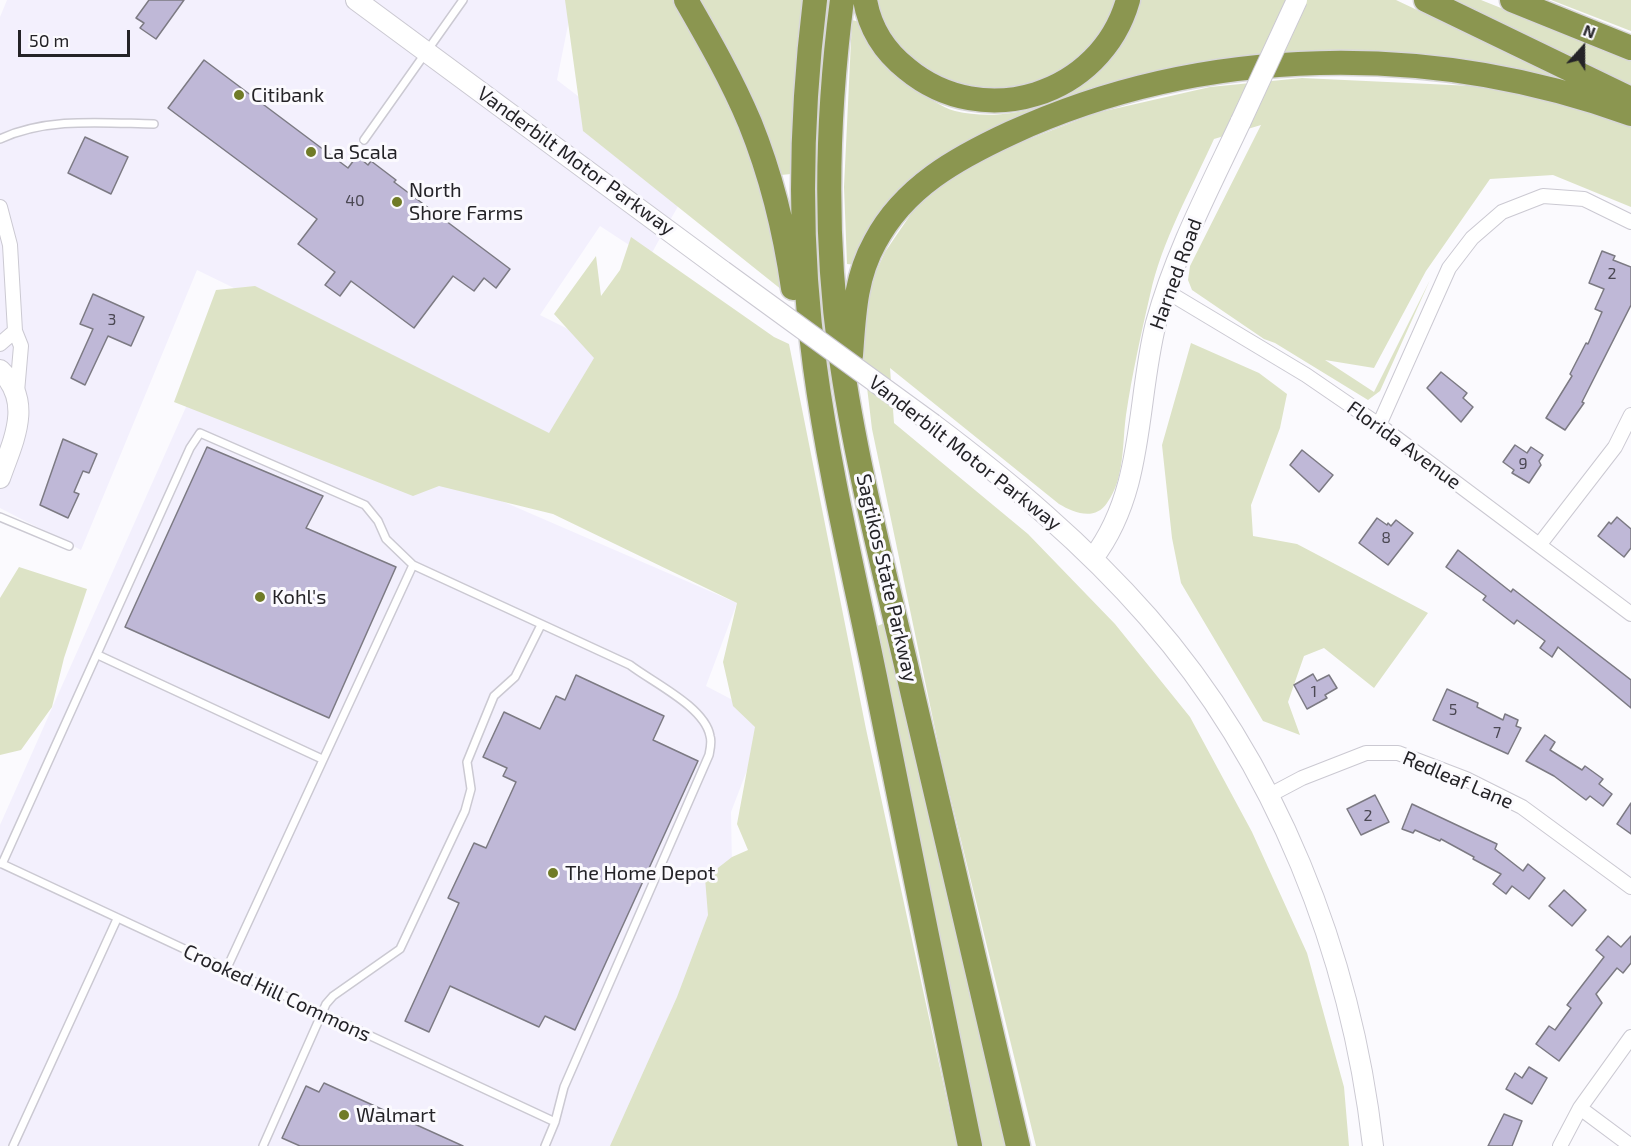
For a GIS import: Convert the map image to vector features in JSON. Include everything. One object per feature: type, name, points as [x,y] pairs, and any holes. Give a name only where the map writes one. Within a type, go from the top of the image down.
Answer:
[{"type":"highway","points":[[686,0],[734,86],[758,146],[789,261],[809,409],[836,486]]},
{"type":"highway","name":"Sagtikos State Parkway","points":[[815,0],[803,145],[804,252],[815,367],[836,486],[970,1146]]},
{"type":"highway","name":"Sagtikos State Parkway","points":[[842,0],[833,91],[830,210],[834,298],[848,404],[1018,1146]]},
{"type":"highway","points":[[865,0],[872,26],[880,41],[904,67],[935,89],[970,100],[989,102],[1024,99],[1042,94],[1068,81],[1104,48],[1121,20],[1128,0]]},
{"type":"highway","points":[[1426,0],[1631,99]]},
{"type":"highway","points":[[1512,0],[1631,48]]},
{"type":"highway","points":[[848,404],[856,290],[867,258],[883,228],[912,194],[949,165],[995,141],[1056,114],[1116,94],[1181,78],[1258,66],[1298,64],[1472,72],[1555,89],[1631,114]]},
{"type":"main road","name":"Vanderbilt Motor Parkway","points":[[356,0],[933,424],[1020,492],[1093,558],[1149,618],[1188,668],[1236,741],[1268,796],[1309,883],[1340,970],[1361,1056],[1373,1146]]},
{"type":"main road","name":"Harned Road","points":[[1093,558],[1114,523],[1130,484],[1149,359],[1166,291],[1297,0]]},
{"type":"main road","points":[[0,370],[17,392],[19,407],[16,427],[0,478]]},
{"type":"street","points":[[1379,425],[1449,268],[1472,238],[1502,212],[1543,196],[1584,199],[1631,222]]},
{"type":"street","points":[[0,207],[12,258],[15,331],[21,352],[17,392]]},
{"type":"street","name":"Florida Avenue","points":[[1166,291],[1306,375],[1379,425],[1631,614]]},
{"type":"street","points":[[0,344],[15,331]]},
{"type":"street","points":[[1540,544],[1615,447],[1631,415]]},
{"type":"street","name":"Redleaf Lane","points":[[1268,796],[1302,777],[1366,753],[1398,753],[1466,779],[1522,807],[1631,887]]},
{"type":"street","points":[[1560,1146],[1580,1108],[1631,1037]]},
{"type":"street","points":[[1580,1108],[1631,1146]]},
{"type":"lane","points":[[364,140],[462,0]]},
{"type":"lane","points":[[0,139],[14,133],[73,122],[154,124]]},
{"type":"lane","points":[[1,864],[98,655],[190,448],[200,433],[364,505],[378,521],[386,539],[413,565],[630,665],[651,682],[673,692],[694,711],[711,735],[709,755],[564,1087],[555,1122],[545,1146]]},
{"type":"lane","points":[[0,517],[69,546]]},
{"type":"lane","points":[[226,969],[413,565]]},
{"type":"lane","points":[[263,1146],[322,1014],[333,996],[400,949],[465,811],[471,789],[467,762],[494,696],[515,677],[541,625]]},
{"type":"lane","points":[[98,655],[322,759]]},
{"type":"lane","name":"Crooked Hill Commons","points":[[1,864],[555,1122]]},
{"type":"lane","points":[[13,1146],[117,919]]},
{"type":"shaded area","points":[[7,0],[573,0],[557,80],[691,183],[649,258],[600,226],[540,315],[616,353],[577,455],[197,270],[81,550],[0,508],[0,17]]},
{"type":"shaded area","points":[[202,371],[737,603],[706,686],[767,718],[731,812],[733,921],[636,1146],[0,1146],[0,825]]},
{"type":"green space","points":[[565,0],[676,0],[745,125],[787,294],[583,131]]},
{"type":"green space","points":[[700,0],[806,0],[791,174],[781,175],[766,130],[747,85]]},
{"type":"green space","points":[[874,0],[1115,0],[1106,25],[1092,47],[1075,65],[1055,79],[1032,89],[1007,94],[981,94],[947,85],[926,71],[893,37],[881,19]]},
{"type":"green space","points":[[1138,0],[1396,0],[1550,73],[1547,80],[1302,56],[955,152],[857,265],[847,264],[844,187],[852,20],[864,23],[870,44],[889,69],[940,105],[955,111],[984,115],[1014,113],[1043,105],[1070,93],[1095,75],[1115,54],[1130,29]]},
{"type":"green space","points":[[1449,0],[1481,0],[1631,60],[1631,85]]},
{"type":"green space","points":[[1551,0],[1631,0],[1631,31]]},
{"type":"green space","points":[[1302,78],[1494,87],[1556,100],[1631,123],[1631,207],[1553,175],[1490,179],[1426,271],[1374,368],[1325,360],[1374,392],[1430,280],[1380,391],[1368,400],[1275,343],[1264,339],[1192,290],[1188,280],[1190,266],[1261,125],[1214,139],[1169,235],[1155,275],[1131,385],[1122,461],[1117,483],[1102,509],[1090,514],[1071,510],[1059,504],[890,368],[894,423],[1028,534],[1115,624],[1190,717],[1252,832],[1307,953],[1344,1087],[1349,1146],[1036,1146],[943,767],[872,429],[861,337],[867,291],[885,252],[915,208],[957,174],[1009,147],[1096,113],[1210,87]]},
{"type":"green space","points":[[631,237],[774,337],[789,344],[866,729],[957,1146],[610,1146],[677,997],[708,915],[705,878],[732,857],[748,850],[737,824],[755,727],[733,706],[723,662],[737,603],[553,514],[439,486],[413,496],[174,402],[216,290],[255,286],[549,433],[594,358],[554,314],[596,256],[601,296],[620,270]]},
{"type":"green space","points":[[1191,343],[1259,373],[1287,394],[1280,428],[1251,505],[1253,536],[1297,544],[1428,613],[1374,688],[1324,648],[1304,656],[1288,702],[1300,735],[1263,721],[1181,583],[1172,538],[1162,445]]},
{"type":"green space","points":[[19,567],[87,589],[64,658],[52,707],[21,750],[0,755],[0,598]]},
{"type":"green space","points":[[887,622],[1007,1146],[980,1146],[875,627]]},
{"type":"building","points":[[149,0],[184,0],[156,39],[140,28],[144,23],[136,18]]},
{"type":"building","points":[[204,60],[348,168],[357,156],[368,165],[371,161],[396,180],[394,182],[510,269],[496,288],[484,278],[474,291],[453,276],[414,328],[351,281],[340,296],[325,285],[335,272],[298,244],[317,219],[168,108]]},
{"type":"building","points":[[85,137],[128,157],[111,194],[68,173]]},
{"type":"building","points":[[1602,251],[1615,256],[1613,260],[1631,267],[1631,305],[1582,402],[1584,403],[1565,430],[1546,418],[1572,376],[1570,374],[1586,343],[1588,344],[1602,312],[1595,309],[1604,289],[1589,283]]},
{"type":"building","points":[[93,294],[144,317],[131,346],[108,336],[85,385],[71,378],[93,329],[80,324]]},
{"type":"building","points":[[1441,372],[1467,393],[1463,398],[1473,407],[1461,422],[1427,388]]},
{"type":"building","points":[[63,439],[97,454],[89,473],[83,471],[74,492],[79,494],[68,518],[40,505]]},
{"type":"building","points":[[1515,445],[1527,453],[1531,447],[1543,455],[1539,461],[1541,465],[1529,483],[1512,473],[1514,470],[1503,462]]},
{"type":"building","name":"Kohl's","points":[[207,447],[323,496],[306,528],[396,567],[329,718],[125,627]]},
{"type":"building","points":[[1302,450],[1333,475],[1319,492],[1290,465]]},
{"type":"building","points":[[1617,517],[1631,529],[1631,548],[1624,557],[1598,536],[1609,522],[1611,524]]},
{"type":"building","points":[[1377,518],[1391,526],[1396,520],[1413,533],[1388,565],[1359,543]]},
{"type":"building","points":[[1458,550],[1511,592],[1513,589],[1631,680],[1631,708],[1558,647],[1552,657],[1540,648],[1545,641],[1517,620],[1514,624],[1483,600],[1486,596],[1446,567]]},
{"type":"building","points":[[1313,674],[1317,681],[1329,675],[1337,688],[1325,695],[1327,698],[1307,709],[1294,685]]},
{"type":"building","name":"The Home Depot","points":[[576,675],[664,716],[653,740],[698,761],[575,1030],[545,1016],[539,1027],[450,986],[429,1032],[405,1021],[459,903],[448,898],[474,843],[486,848],[516,782],[503,776],[507,768],[483,757],[504,712],[540,729],[556,696],[565,700]]},
{"type":"building","points":[[1447,689],[1478,703],[1477,707],[1503,720],[1505,714],[1518,720],[1516,726],[1521,728],[1508,754],[1433,720]]},
{"type":"building","points":[[1545,735],[1555,742],[1550,750],[1582,770],[1585,766],[1603,779],[1599,784],[1612,794],[1603,806],[1590,796],[1586,800],[1554,776],[1526,761]]},
{"type":"building","points":[[1375,795],[1389,822],[1361,835],[1347,809]]},
{"type":"building","points":[[1631,803],[1631,834],[1617,824]]},
{"type":"building","points":[[1412,804],[1497,844],[1495,849],[1523,871],[1528,864],[1545,878],[1529,899],[1512,886],[1506,894],[1493,884],[1501,874],[1473,859],[1474,857],[1441,839],[1440,841],[1415,830],[1413,833],[1402,829]]},
{"type":"building","points":[[1564,890],[1586,910],[1572,926],[1549,906]]},
{"type":"building","points":[[1608,936],[1621,947],[1631,936],[1631,963],[1623,973],[1617,968],[1596,994],[1602,1003],[1559,1061],[1536,1044],[1549,1026],[1555,1030],[1571,1008],[1567,1005],[1604,957],[1596,950]]},
{"type":"building","points":[[1529,1067],[1547,1078],[1532,1104],[1506,1089],[1515,1073],[1522,1078]]},
{"type":"building","name":"Walmart","points":[[324,1083],[463,1146],[300,1146],[282,1138],[306,1086],[319,1092]]},
{"type":"building","points":[[1504,1114],[1522,1121],[1512,1146],[1488,1146]]},
{"type":"place","name":"Citibank","points":[[239,95]]},
{"type":"place","name":"La Scala","points":[[311,152]]},
{"type":"place","name":"North Shore Farms","points":[[397,202]]},
{"type":"place","name":"Kohl's","points":[[260,597]]},
{"type":"place","name":"The Home Depot","points":[[553,873]]},
{"type":"place","name":"Walmart","points":[[344,1115]]}]
